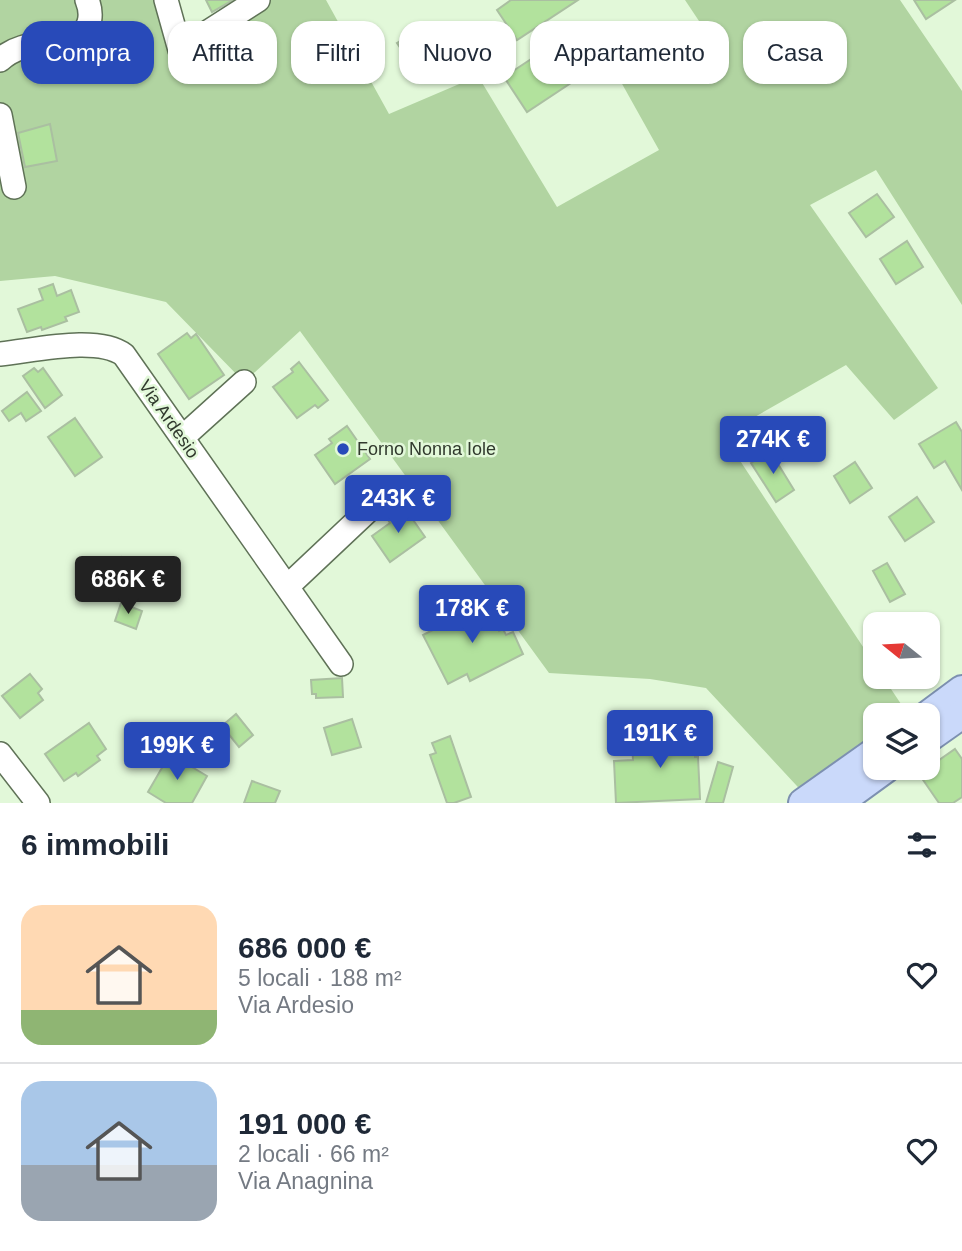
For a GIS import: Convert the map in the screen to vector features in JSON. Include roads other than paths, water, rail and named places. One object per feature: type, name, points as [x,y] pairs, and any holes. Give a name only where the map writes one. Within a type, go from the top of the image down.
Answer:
[{"type":"main road","points":[[940,706],[962,690]]},
{"type":"main road","points":[[940,730],[962,714]]},
{"type":"main road","points":[[803,803],[863,760]]},
{"type":"main road","points":[[838,803],[870,780]]},
{"type":"street","points":[[0,60],[13,50],[79,35],[89,23],[91,15],[87,0]]},
{"type":"street","points":[[166,0],[180,50],[258,0]]},
{"type":"street","points":[[0,115],[14,187]]},
{"type":"street","name":"Via Ardesio","points":[[0,354],[92,344],[115,349],[127,358],[341,664]]},
{"type":"street","points":[[183,438],[244,382]]},
{"type":"street","points":[[288,586],[374,505]]},
{"type":"street","points":[[0,754],[38,803]]},
{"type":"place","name":"Forno Nonna Iole","points":[[343,449]]}]
